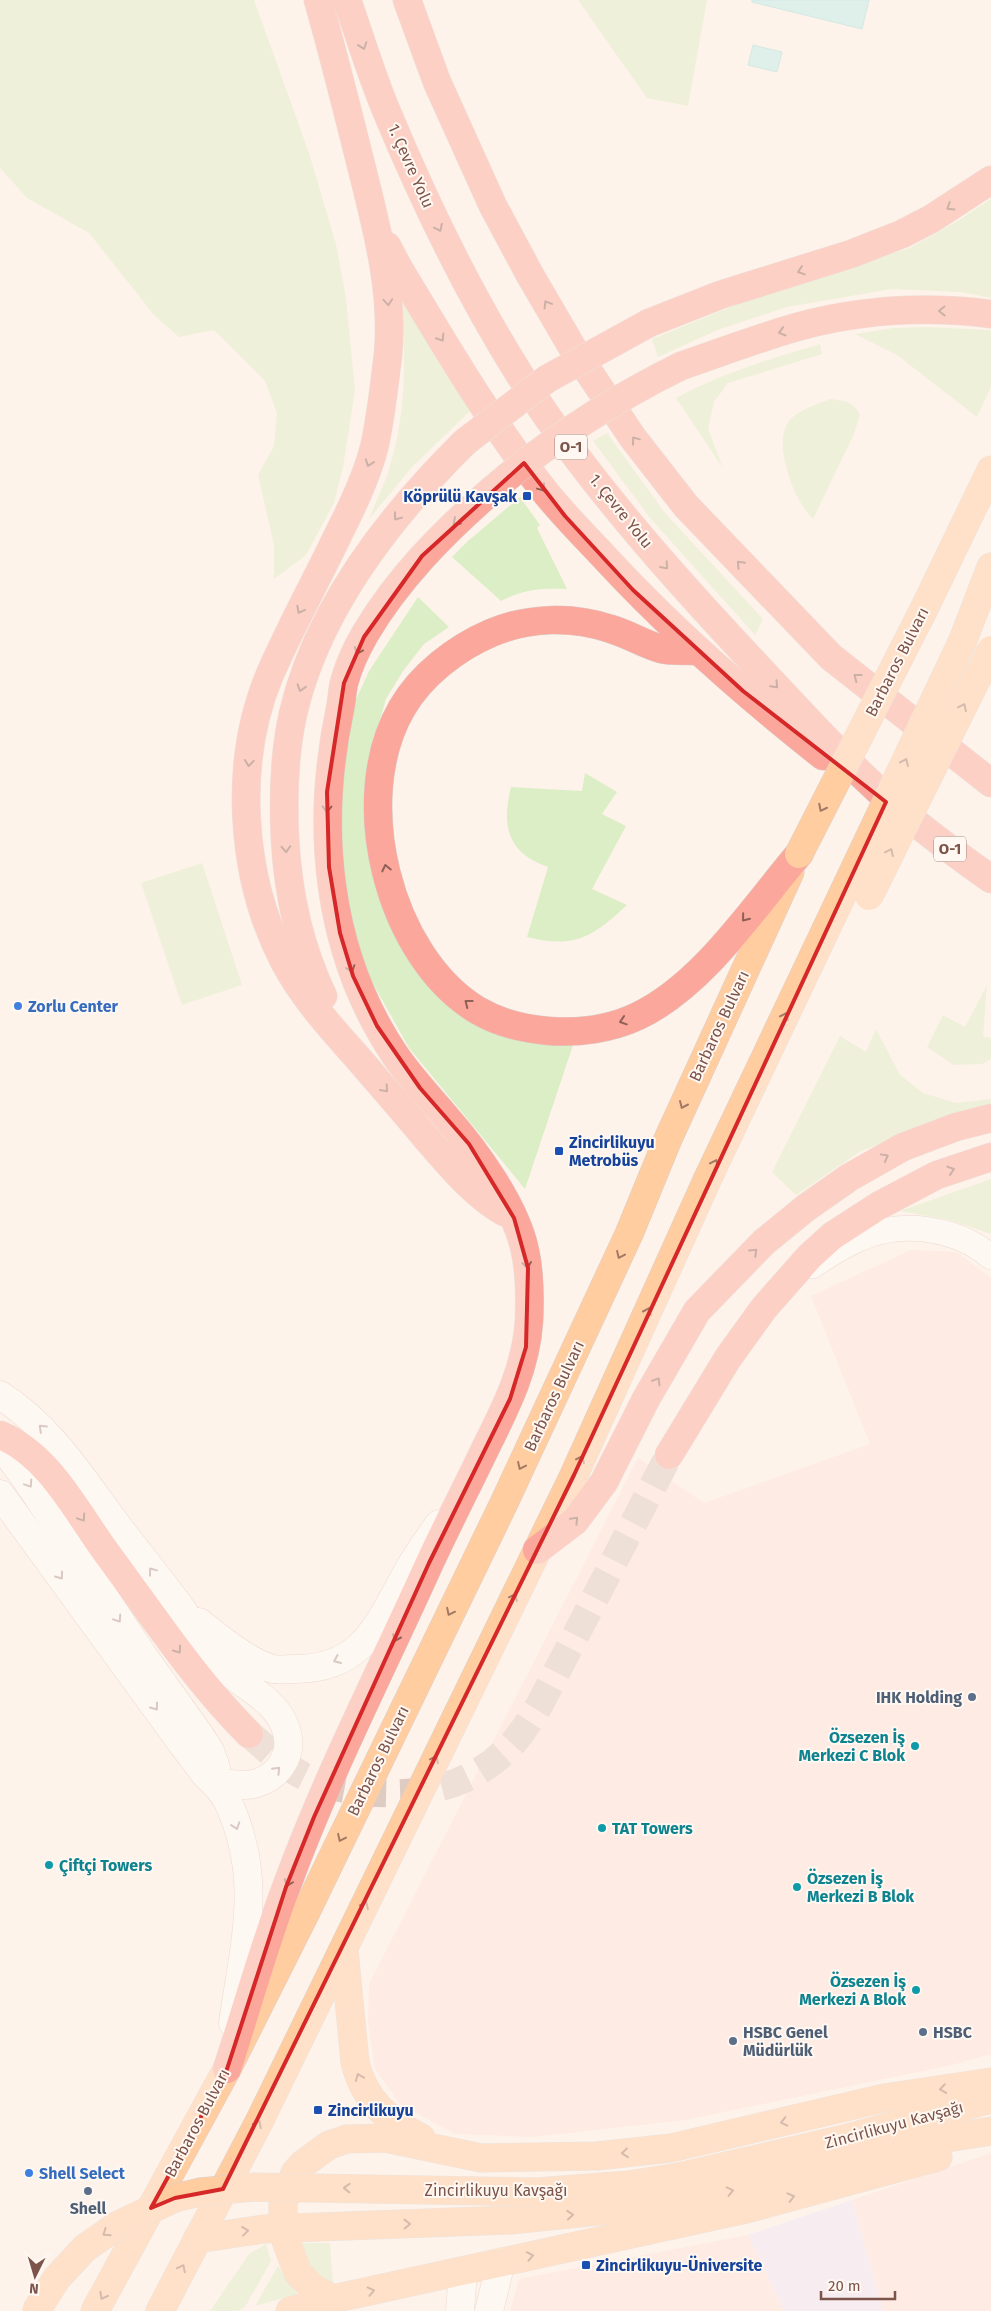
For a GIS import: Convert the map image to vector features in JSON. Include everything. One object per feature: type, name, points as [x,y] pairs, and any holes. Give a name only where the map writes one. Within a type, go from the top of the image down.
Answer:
[{"type":"highway","points":[[318,0],[383,257],[388,305],[388,350],[374,450],[355,500],[295,619],[270,676],[252,732],[246,799],[249,838],[261,903],[280,952],[314,1007],[328,1027],[353,1052],[459,1174],[486,1202],[514,1218]]},
{"type":"highway","name":"1. Çevre Yolu","points":[[347,0],[385,108],[423,196],[467,284],[506,352],[547,415],[630,525],[680,583],[803,715],[909,818],[991,879]]},
{"type":"highway","points":[[407,0],[437,82],[493,206],[572,347],[633,438],[686,506],[831,657],[991,783]]},
{"type":"highway","points":[[353,1052],[322,994],[305,955],[294,915],[287,878],[284,816],[287,764],[293,715],[309,661],[351,582],[414,494],[465,442],[547,379],[649,323],[720,296],[851,254],[902,234],[931,219],[991,180]]},
{"type":"highway","points":[[375,220],[398,267],[480,401],[542,488],[633,590],[743,691],[859,785],[909,818]]},
{"type":"highway","points":[[227,2069],[286,1887],[314,1816],[429,1563],[510,1399],[521,1369],[526,1347],[529,1318],[528,1268],[524,1247],[514,1218],[469,1144],[420,1088],[397,1057],[364,1002],[353,976],[340,933],[329,867],[327,792],[334,732],[344,683],[364,637],[400,583],[422,556],[452,526],[548,444],[618,398],[681,366],[797,327],[844,316],[893,311],[953,310],[991,314]]},
{"type":"highway","points":[[698,651],[662,649],[610,628],[550,618],[490,633],[460,650],[430,671],[402,707],[387,740],[381,771],[378,810],[381,845],[391,889],[408,934],[428,965],[449,988],[477,1010],[503,1022],[535,1030],[565,1032],[588,1030],[637,1017],[668,999],[710,961],[799,854]]},
{"type":"highway","points":[[537,1550],[575,1522],[604,1482],[646,1399],[697,1311],[764,1242],[807,1207],[850,1177],[895,1151],[956,1127],[991,1118]]},
{"type":"highway","points":[[669,1455],[728,1358],[783,1286],[809,1257],[832,1236],[880,1205],[937,1175],[991,1157]]},
{"type":"highway","points":[[0,1435],[16,1442],[36,1458],[68,1498],[205,1687],[249,1734]]},
{"type":"main road","name":"Barbaros Bulvarı","points":[[95,2311],[227,2069],[306,1912],[504,1503],[629,1234],[668,1138],[799,854],[924,609],[991,470]]},
{"type":"main road","points":[[858,891],[963,640],[991,567]]},
{"type":"main road","points":[[963,640],[991,593]]},
{"type":"main road","points":[[160,2311],[260,2120],[574,1475],[708,1178],[806,972],[858,891],[991,650]]},
{"type":"main road","points":[[0,1395],[49,1435],[181,1610],[217,1661],[273,1707],[282,1718],[288,1735],[288,1752],[282,1766],[272,1775],[257,1783],[215,1782]]},
{"type":"main road","points":[[0,1444],[28,1482],[142,1654],[210,1751],[216,1766],[215,1782]]},
{"type":"main road","points":[[181,1610],[242,1654],[273,1669],[319,1667],[339,1660],[360,1647],[371,1636],[405,1575],[469,1483]]},
{"type":"main road","points":[[0,1494],[183,1745],[206,1775],[215,1782],[228,1801],[245,1853],[248,1870],[248,1924],[227,2069]]},
{"type":"main road","points":[[344,1950],[354,2062],[358,2076],[367,2093],[382,2113],[399,2127],[464,2155]]},
{"type":"main road","points":[[334,2299],[313,2288],[298,2273],[290,2258],[283,2229],[283,2202],[295,2173],[311,2156],[329,2145],[347,2139],[372,2137],[398,2140],[464,2155],[512,2158],[596,2156],[672,2148],[884,2098],[991,2082]]},
{"type":"main road","name":"Zincirlikuyu Kavşağı","points":[[36,2311],[57,2278],[85,2248],[118,2225],[175,2198],[200,2192],[255,2186],[536,2192],[628,2185],[679,2177],[844,2139],[991,2099]]},
{"type":"main road","points":[[197,2239],[240,2231],[511,2220],[647,2206],[722,2193],[928,2141],[991,2131]]},
{"type":"main road","points":[[290,2311],[334,2299],[608,2240],[799,2195],[918,2164],[991,2138]]},
{"type":"main road","points":[[489,2311],[501,2262]]},
{"type":"main road","points":[[460,2311],[463,2270]]},
{"type":"street","points":[[783,1286],[839,1248],[861,1238],[889,1231],[920,1229],[947,1232],[981,1248],[991,1257]]},
{"type":"highlighted area","points":[[524,463],[565,516],[633,590],[743,691],[886,802],[574,1475],[223,2189],[175,2198],[151,2208],[227,2069],[286,1887],[314,1817],[429,1563],[510,1399],[526,1347],[528,1268],[514,1218],[469,1144],[420,1088],[377,1026],[353,976],[340,933],[329,867],[327,792],[344,683],[364,637],[422,556]]},
{"type":"shaded area","points":[[911,1250],[957,1252],[991,1278],[991,2054],[952,2065],[686,2120],[533,2137],[455,2134],[400,2104],[375,2069],[368,2022],[369,1984],[638,1458],[704,1503],[870,1444],[811,1296]]},
{"type":"shaded area","points":[[991,2153],[991,2311],[883,2311],[852,2200]]},
{"type":"shaded area","points":[[852,2200],[883,2311],[784,2311],[748,2235]]},
{"type":"shaded area","points":[[748,2235],[784,2311],[510,2311],[519,2279]]},
{"type":"green space","points":[[0,0],[254,0],[309,153],[336,244],[346,298],[355,390],[343,467],[334,503],[306,555],[274,579],[274,545],[258,475],[274,446],[277,413],[265,381],[214,330],[179,337],[154,315],[89,233],[27,198],[0,168]]},
{"type":"green space","points":[[578,0],[707,0],[688,106],[647,98]]},
{"type":"green space","points":[[991,199],[991,298],[961,292],[892,289],[787,307],[720,329],[658,357],[652,339],[772,290],[910,248]]},
{"type":"green space","points":[[402,299],[471,410],[412,467],[369,519],[388,473],[396,445],[399,425],[404,383]]},
{"type":"green space","points":[[926,327],[991,330],[991,387],[977,417],[897,355],[855,334],[893,328]]},
{"type":"green space","points":[[820,344],[822,354],[728,383],[714,402],[708,429],[723,468],[676,398],[729,374]]},
{"type":"green space","points":[[830,399],[848,402],[860,415],[853,436],[813,519],[799,499],[788,472],[784,457],[784,431],[793,417],[808,408]]},
{"type":"green space","points":[[607,433],[665,513],[763,619],[755,635],[651,519],[593,441]]},
{"type":"green space","points":[[520,497],[540,525],[537,528],[567,589],[533,590],[501,601],[452,557]]},
{"type":"green space","points":[[418,597],[449,627],[424,644],[403,671],[386,699],[376,733],[370,784],[422,971],[574,1042],[525,1189],[409,1048],[367,973],[342,893],[338,802],[354,704],[369,671]]},
{"type":"green space","points":[[585,773],[617,792],[602,814],[626,826],[592,889],[627,905],[604,925],[582,938],[558,942],[527,937],[548,867],[524,854],[511,837],[507,814],[511,787],[582,791]]},
{"type":"green space","points":[[202,863],[242,985],[182,1005],[141,883]]},
{"type":"green space","points":[[987,985],[983,1037],[991,1038],[991,1059],[982,1064],[954,1065],[927,1047],[943,1015],[965,1027]]},
{"type":"green space","points":[[876,1029],[900,1075],[923,1093],[956,1103],[991,1099],[991,1105],[959,1113],[861,1151],[796,1195],[772,1172],[840,1036],[866,1052]]},
{"type":"green space","points":[[991,1179],[991,1234],[950,1220],[900,1211]]},
{"type":"green space","points":[[297,2243],[330,2243],[333,2283],[324,2280],[309,2268]]},
{"type":"green space","points":[[266,2244],[271,2261],[245,2307],[238,2311],[210,2311],[249,2254]]},
{"type":"green space","points":[[278,2266],[297,2294],[255,2306]]},
{"type":"water","points":[[752,0],[869,0],[862,29],[752,2]]},
{"type":"water","points":[[753,45],[782,52],[777,72],[748,65]]},
{"type":"tunnel","points":[[249,1734],[281,1762],[301,1775],[328,1785],[356,1791],[407,1793],[427,1790],[465,1779],[482,1769],[499,1757],[514,1742],[540,1704],[669,1455]]},
{"type":"place","name":"Köprülü Kavşak","points":[[527,496]]},
{"type":"place","name":"Zorlu Center","points":[[18,1006]]},
{"type":"place","name":"Zincirlikuyu Metrobüs","points":[[559,1151]]},
{"type":"place","name":"IHK Holding","points":[[972,1697]]},
{"type":"place","name":"Özsezen İş Merkezi C Blok","points":[[915,1746]]},
{"type":"place","name":"TAT Towers","points":[[602,1828]]},
{"type":"place","name":"Çiftçi Towers","points":[[49,1865]]},
{"type":"place","name":"Özsezen İş Merkezi B Blok","points":[[797,1887]]},
{"type":"place","name":"Özsezen İş Merkezi A Blok","points":[[916,1990]]},
{"type":"place","name":"HSBC","points":[[923,2032]]},
{"type":"place","name":"HSBC Genel Müdürlük","points":[[733,2041]]},
{"type":"place","name":"Zincirlikuyu","points":[[318,2110]]},
{"type":"place","name":"Shell Select","points":[[29,2173]]},
{"type":"place","name":"Shell","points":[[88,2191]]},
{"type":"place","name":"Zincirlikuyu-Üniversite","points":[[586,2265]]}]
